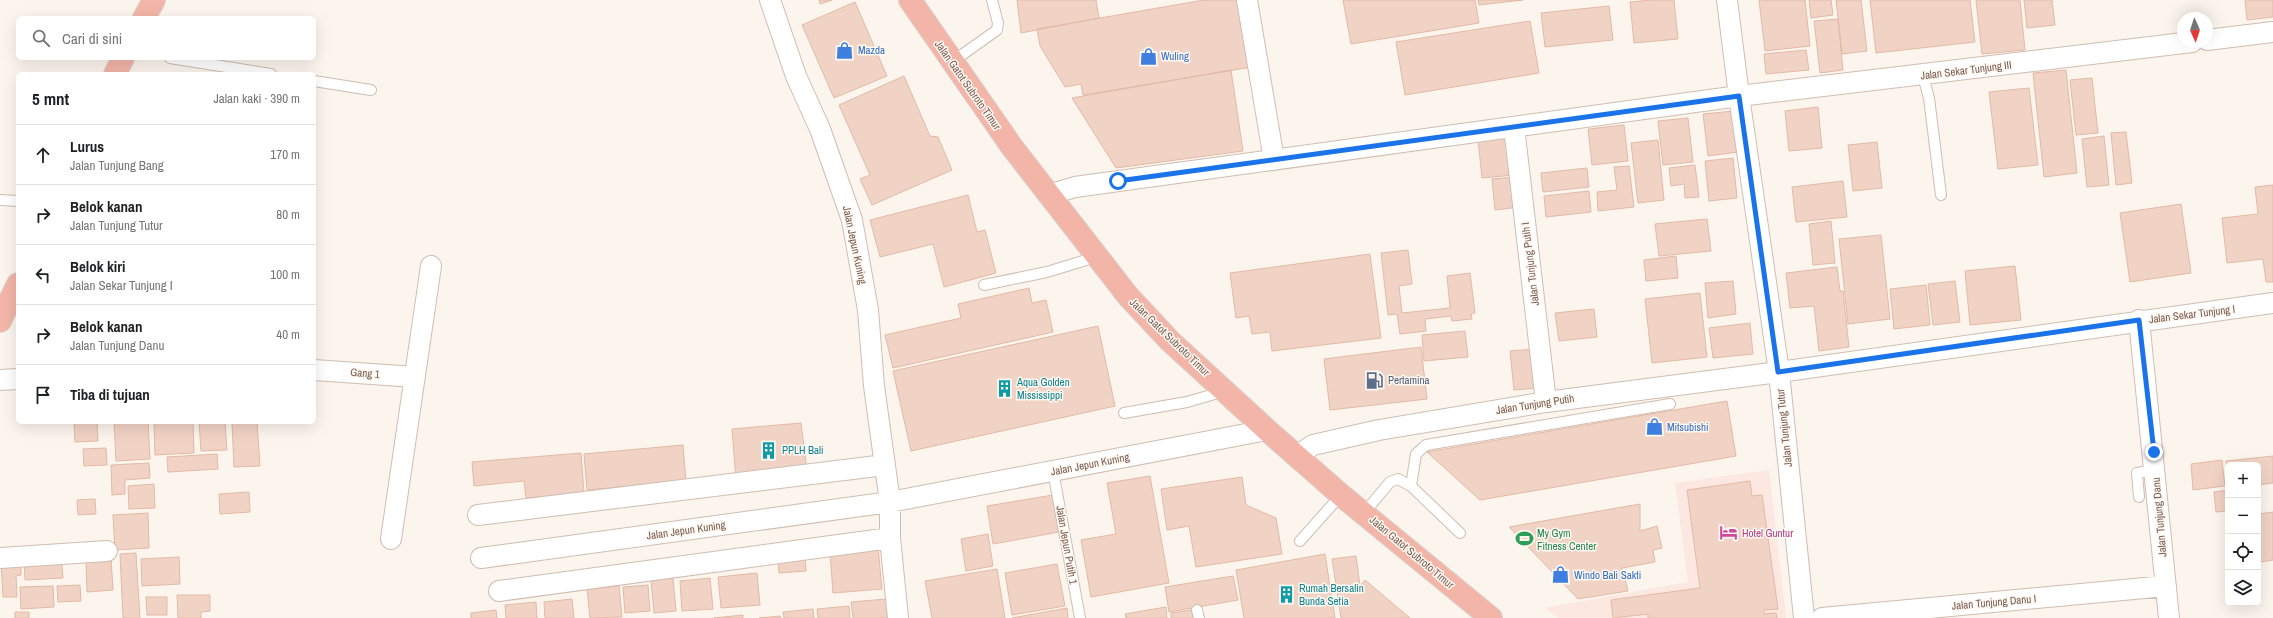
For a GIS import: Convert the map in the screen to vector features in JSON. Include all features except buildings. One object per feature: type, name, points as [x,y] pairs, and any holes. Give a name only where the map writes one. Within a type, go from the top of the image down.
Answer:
[{"type":"highway","points":[[145,16],[154,0]]},
{"type":"highway","name":"Jalan Gatot Subroto Timur","points":[[914,2],[952,62],[1048,195],[1128,296],[1170,341],[1267,430],[1341,495],[1491,618]]},
{"type":"highway","points":[[117,72],[122,60]]},
{"type":"highway","points":[[0,321],[16,289]]},
{"type":"street","name":"Jalan Jepun Kuning","points":[[770,0],[796,76],[820,129],[852,220],[868,310],[874,386],[890,502],[890,538],[898,618]]},
{"type":"street","points":[[1247,0],[1274,160]]},
{"type":"street","name":"Jalan Tunjung Tutur","points":[[1727,0],[1778,372],[1804,618]]},
{"type":"street","points":[[2213,39],[2273,32]]},
{"type":"street","name":"Jalan Sekar Tunjung III","points":[[1048,195],[1075,187],[1739,96],[1923,76],[2177,44]]},
{"type":"street","name":"Jalan Tunjung Putih I","points":[[1514,127],[1546,402]]},
{"type":"street","points":[[391,539],[432,266]]},
{"type":"street","name":"Jalan Sekar Tunjung I","points":[[1778,372],[2139,320],[2273,303]]},
{"type":"street","name":"Jalan Tunjung Danu","points":[[2139,320],[2169,618]]},
{"type":"street","name":"Gang 1","points":[[316,370],[415,377]]},
{"type":"street","name":"Jalan Tunjung Putih","points":[[1297,456],[1313,445],[1379,430],[1546,402],[1778,372]]},
{"type":"street","points":[[0,380],[16,379]]},
{"type":"street","name":"Jalan Jepun Kuning","points":[[481,558],[890,502],[1267,430]]},
{"type":"street","points":[[478,515],[885,465]]},
{"type":"street","points":[[499,591],[890,538]]},
{"type":"street","points":[[0,558],[107,551]]},
{"type":"street","name":"Jalan Tunjung Danu I","points":[[1822,618],[2166,586]]},
{"type":"lane","points":[[952,62],[993,35],[997,30],[998,23],[992,0]]},
{"type":"lane","points":[[183,60],[258,72]]},
{"type":"lane","points":[[1923,76],[1929,98],[1941,195]]},
{"type":"lane","points":[[316,81],[371,90]]},
{"type":"lane","points":[[0,200],[16,201]]},
{"type":"lane","points":[[984,285],[1047,272],[1096,257]]},
{"type":"lane","points":[[1124,413],[1187,402],[1225,391]]},
{"type":"lane","points":[[1411,486],[1416,454],[1426,445],[1670,404]]},
{"type":"lane","points":[[2138,497],[2136,474],[2138,472],[2155,470]]},
{"type":"lane","name":"Jalan Jepun Putih 1","points":[[1053,471],[1080,618]]},
{"type":"lane","points":[[1364,513],[1390,482],[1398,479],[1411,486],[1460,533]]},
{"type":"lane","points":[[1300,541],[1341,495]]},
{"type":"shaded area","name":"Hotel Guntur","points":[[1769,470],[1786,618],[1558,618],[1545,608],[1688,582],[1675,483]]},
{"type":"place","name":"Mazda","points":[[845,50]]},
{"type":"place","name":"Wuling","points":[[1148,56]]},
{"type":"place","name":"Pertamina","points":[[1375,380]]},
{"type":"place","name":"Aqua Golden Mississippi","points":[[1004,388]]},
{"type":"place","name":"Mitsubishi","points":[[1654,427]]},
{"type":"place","name":"PPLH Bali","points":[[769,450]]},
{"type":"place","name":"Hotel Guntur","points":[[1729,533]]},
{"type":"place","name":"My Gym Fitness Center","points":[[1524,539]]},
{"type":"place","name":"Windo Bali Sakti","points":[[1561,575]]},
{"type":"place","name":"Rumah Bersalin Bunda Setia","points":[[1286,594]]},
{"type":"route","points":[[1118,181],[1739,96],[1778,372],[2139,320],[2154,452]]}]
